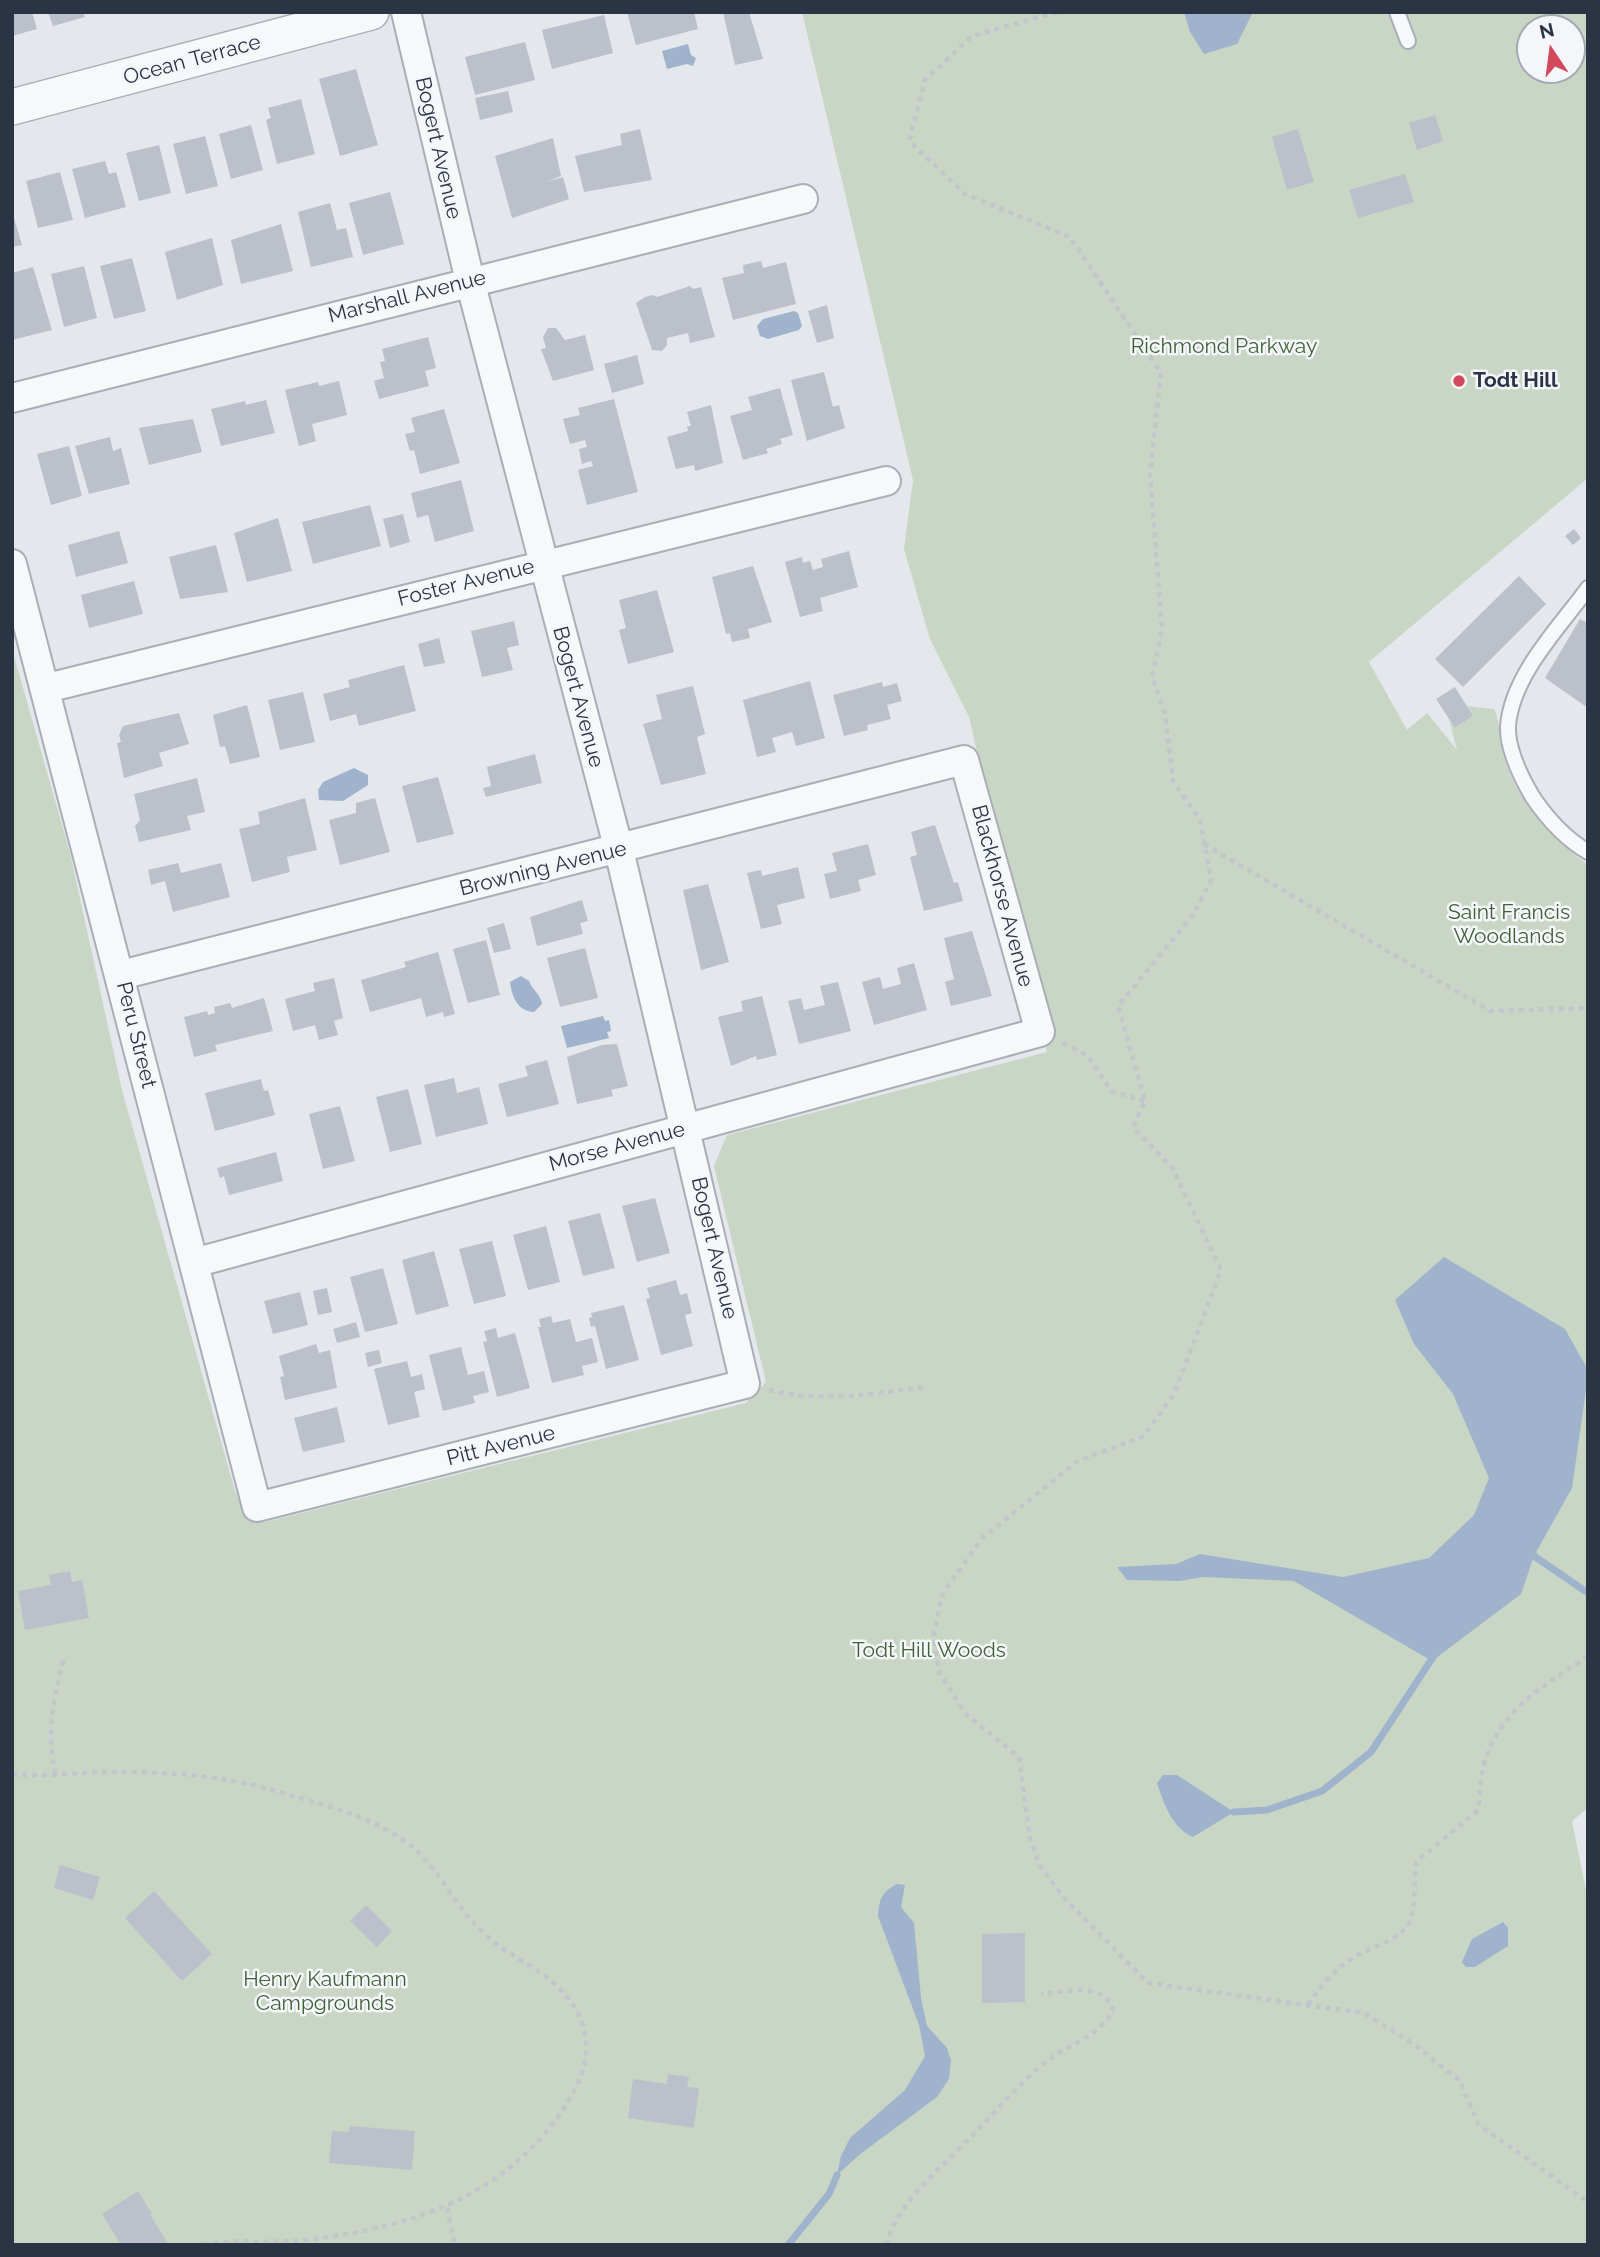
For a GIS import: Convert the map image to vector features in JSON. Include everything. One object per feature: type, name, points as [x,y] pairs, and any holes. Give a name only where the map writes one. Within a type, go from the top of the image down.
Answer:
[{"type":"street","name":"Ocean Terrace","points":[[12,107],[371,12]]},
{"type":"street","name":"Bogert Avenue","points":[[407,12],[470,281],[619,850],[745,1384]]},
{"type":"street","name":"Marshall Avenue","points":[[12,398],[803,199]]},
{"type":"street","name":"Foster Avenue","points":[[47,688],[886,481]]},
{"type":"street","name":"Peru Street","points":[[12,564],[47,688],[257,1507]]},
{"type":"street","name":"Browning Avenue","points":[[121,975],[964,760]]},
{"type":"street","name":"Blackhorse Avenue","points":[[964,760],[1040,1032]]},
{"type":"street","name":"Morse Avenue","points":[[194,1263],[1040,1032]]},
{"type":"street","name":"Pitt Avenue","points":[[257,1507],[745,1384]]},
{"type":"lane","points":[[1397,12],[1408,41]]},
{"type":"lane","points":[[1588,588],[1518,691],[1508,726],[1522,780],[1537,803],[1565,835],[1588,852]]},
{"type":"path","points":[[1057,12],[972,36],[925,80],[909,141],[965,194],[1070,237],[1161,373],[1150,473],[1162,629],[1152,677],[1165,713],[1173,781],[1200,820],[1210,880],[1193,915],[1118,1006],[1144,1101],[1133,1127],[1173,1169],[1220,1270],[1174,1394],[1144,1436],[1078,1461],[982,1538],[942,1595],[934,1633],[940,1673],[966,1714],[1019,1757],[1030,1838],[1040,1866],[1065,1899],[1148,1983],[1364,2013],[1415,2045],[1460,2081],[1478,2124],[1588,2202]]},
{"type":"path","points":[[1203,844],[1490,1011],[1588,1008]]},
{"type":"path","points":[[1040,1032],[1088,1056],[1111,1091],[1144,1101]]},
{"type":"path","points":[[745,1384],[791,1395],[840,1398],[925,1387]]},
{"type":"path","points":[[1308,2004],[1327,1978],[1354,1958],[1399,1935],[1410,1923],[1415,1907],[1412,1891],[1416,1862],[1476,1812],[1484,1765],[1495,1736],[1511,1712],[1531,1693],[1588,1656]]},
{"type":"path","points":[[56,1774],[50,1735],[53,1702],[64,1658]]},
{"type":"path","points":[[12,1774],[157,1773],[238,1781],[366,1822],[403,1840],[418,1852],[488,1937],[552,1981],[569,2000],[584,2028],[588,2043],[581,2081],[545,2133],[521,2157],[461,2202],[381,2228],[306,2240],[203,2245]]},
{"type":"path","points":[[886,2245],[907,2204],[1044,2063],[1101,2028],[1112,2009],[1108,1998],[1101,1992],[1087,1990],[1041,1993]]},
{"type":"path","points":[[447,2208],[455,2245]]},
{"type":"green space","points":[[802,12],[1588,12],[1588,478],[1369,662],[1407,730],[1427,713],[1457,750],[1449,719],[1455,728],[1473,716],[1467,706],[1494,709],[1504,758],[1518,790],[1549,831],[1588,865],[1588,1808],[1572,1821],[1588,1900],[1588,2245],[12,2245],[12,649],[70,853],[122,1090],[235,1491],[246,1515],[265,1522],[746,1403],[766,1382],[714,1166],[727,1135],[1047,1052],[969,717],[930,639],[904,549],[913,480]]},
{"type":"water","points":[[1184,12],[1253,12],[1237,44],[1204,54],[1190,32]]},
{"type":"water","points":[[688,44],[691,55],[696,58],[693,66],[687,64],[667,69],[662,51]]},
{"type":"water","points":[[794,311],[798,313],[802,326],[799,330],[768,339],[760,336],[757,326],[763,319]]},
{"type":"water","points":[[354,768],[368,775],[368,785],[343,801],[319,800],[318,790],[323,782]]},
{"type":"water","points":[[521,976],[529,981],[541,1001],[542,1004],[534,1012],[519,1006],[512,992],[510,982]]},
{"type":"water","points":[[603,1016],[605,1021],[609,1020],[609,1038],[567,1048],[561,1026]]},
{"type":"water","points":[[1444,1257],[1565,1329],[1588,1370],[1572,1488],[1534,1556],[1521,1594],[1432,1661],[1294,1581],[1203,1577],[1180,1581],[1127,1580],[1117,1567],[1176,1564],[1200,1554],[1343,1577],[1429,1558],[1474,1515],[1489,1478],[1453,1394],[1414,1344],[1395,1300]]},
{"type":"water","points":[[1163,1775],[1177,1775],[1234,1812],[1193,1837],[1180,1828],[1166,1807],[1157,1783]]},
{"type":"water","points":[[897,1884],[905,1885],[901,1907],[914,1923],[921,1998],[927,2026],[947,2048],[951,2060],[949,2079],[937,2097],[859,2155],[837,2175],[841,2156],[850,2138],[905,2090],[925,2056],[919,2025],[878,1916],[882,1897]]},
{"type":"water","points":[[1503,1922],[1508,1928],[1508,1946],[1475,1967],[1466,1967],[1462,1962],[1472,1939]]},
{"type":"building","points":[[12,12],[32,12],[37,29],[12,36]]},
{"type":"building","points":[[48,12],[83,12],[85,17],[53,26]]},
{"type":"building","points":[[627,12],[694,12],[698,29],[636,45]]},
{"type":"building","points":[[723,12],[749,12],[763,59],[735,65]]},
{"type":"building","points":[[604,15],[613,53],[552,69],[542,30]]},
{"type":"building","points":[[525,42],[535,80],[475,95],[465,57]]},
{"type":"building","points":[[356,69],[378,145],[340,156],[319,79]]},
{"type":"building","points":[[508,91],[513,112],[480,120],[475,98]]},
{"type":"building","points":[[301,99],[315,154],[277,164],[266,120],[271,118],[268,108]]},
{"type":"building","points":[[1435,115],[1443,141],[1417,150],[1409,123]]},
{"type":"building","points":[[251,125],[263,170],[231,179],[219,134]]},
{"type":"building","points":[[640,129],[652,180],[584,192],[575,156],[622,145],[620,134]]},
{"type":"building","points":[[1298,129],[1314,182],[1287,190],[1272,137]]},
{"type":"building","points":[[205,136],[218,186],[186,194],[173,144]]},
{"type":"building","points":[[553,138],[561,176],[546,182],[563,177],[569,199],[512,218],[495,156]]},
{"type":"building","points":[[159,145],[171,193],[139,201],[126,153]]},
{"type":"building","points":[[105,161],[109,174],[116,172],[126,207],[85,218],[72,169]]},
{"type":"building","points":[[60,172],[73,220],[38,228],[26,181]]},
{"type":"building","points":[[1405,174],[1414,202],[1358,218],[1349,190]]},
{"type":"building","points":[[390,192],[404,244],[363,255],[349,203]]},
{"type":"building","points":[[330,203],[337,230],[346,228],[353,257],[311,267],[298,212]]},
{"type":"building","points":[[12,211],[22,245],[12,247]]},
{"type":"building","points":[[281,224],[293,271],[241,284],[231,240]]},
{"type":"building","points":[[212,238],[223,285],[177,300],[165,252]]},
{"type":"building","points":[[132,258],[146,311],[114,319],[100,266]]},
{"type":"building","points":[[761,261],[763,268],[786,262],[796,304],[733,320],[722,278],[744,273],[743,265]]},
{"type":"building","points":[[84,266],[97,318],[64,327],[51,274]]},
{"type":"building","points":[[33,267],[52,330],[12,340],[12,273]]},
{"type":"building","points":[[690,286],[693,289],[701,287],[715,337],[690,343],[688,333],[667,338],[667,345],[662,351],[652,350],[636,303],[645,297],[657,297]]},
{"type":"building","points":[[827,305],[834,338],[817,343],[808,311]]},
{"type":"building","points":[[548,328],[556,328],[565,340],[585,335],[594,370],[553,381],[541,349],[546,348],[543,337]]},
{"type":"building","points":[[428,337],[436,368],[425,371],[429,386],[379,399],[374,381],[384,378],[380,362],[385,361],[382,349]]},
{"type":"building","points":[[637,355],[644,384],[612,393],[604,364]]},
{"type":"building","points":[[824,372],[833,407],[839,405],[845,428],[807,441],[791,380]]},
{"type":"building","points":[[339,381],[347,415],[312,424],[316,441],[299,446],[285,390],[318,382],[319,386]]},
{"type":"building","points":[[780,388],[793,435],[780,439],[782,444],[766,449],[768,453],[743,460],[730,416],[752,410],[748,397]]},
{"type":"building","points":[[614,399],[638,492],[587,505],[578,470],[593,466],[591,461],[582,464],[579,449],[587,447],[585,440],[570,444],[563,419],[580,415],[578,408]]},
{"type":"building","points":[[266,400],[275,433],[221,446],[211,409],[245,401],[246,405]]},
{"type":"building","points":[[711,405],[723,463],[695,471],[694,465],[676,469],[667,437],[688,431],[687,426],[691,426],[687,412]]},
{"type":"building","points":[[444,409],[460,463],[420,474],[414,450],[410,451],[405,434],[415,432],[411,418]]},
{"type":"building","points":[[193,419],[202,452],[149,465],[139,428]]},
{"type":"building","points":[[110,437],[113,451],[121,448],[130,484],[89,494],[75,446]]},
{"type":"building","points":[[69,446],[82,496],[51,505],[37,454]]},
{"type":"building","points":[[461,480],[474,531],[435,542],[428,515],[417,518],[411,493]]},
{"type":"building","points":[[370,505],[381,546],[313,564],[302,522]]},
{"type":"building","points":[[403,514],[410,542],[390,548],[383,519]]},
{"type":"building","points":[[278,518],[292,571],[247,582],[234,533]]},
{"type":"building","points":[[1574,529],[1581,538],[1573,545],[1565,536]]},
{"type":"building","points":[[119,531],[128,563],[76,577],[68,545]]},
{"type":"building","points":[[216,545],[228,592],[180,599],[169,557]]},
{"type":"building","points":[[849,551],[858,587],[820,598],[823,611],[800,617],[785,562],[802,557],[803,563],[810,561],[813,570],[823,567],[821,559]]},
{"type":"building","points":[[753,566],[772,622],[748,629],[750,638],[732,642],[730,633],[726,634],[712,577]]},
{"type":"building","points":[[1519,576],[1546,604],[1463,687],[1435,659]]},
{"type":"building","points":[[134,581],[143,614],[89,628],[81,595]]},
{"type":"building","points":[[657,590],[674,652],[628,664],[619,630],[626,628],[619,600]]},
{"type":"building","points":[[1580,619],[1588,623],[1588,708],[1545,678]]},
{"type":"building","points":[[514,621],[519,645],[507,648],[513,670],[482,677],[471,631]]},
{"type":"building","points":[[439,638],[445,663],[424,667],[418,644]]},
{"type":"building","points":[[404,665],[416,711],[359,726],[356,714],[330,721],[323,694],[350,687],[348,680]]},
{"type":"building","points":[[810,681],[825,738],[796,746],[792,732],[772,738],[776,752],[757,757],[743,700]]},
{"type":"building","points":[[882,682],[883,687],[897,683],[902,701],[887,705],[891,719],[867,725],[868,730],[844,736],[833,695]]},
{"type":"building","points":[[693,686],[705,734],[697,737],[706,774],[661,785],[643,724],[662,719],[656,695]]},
{"type":"building","points":[[1455,687],[1473,716],[1455,728],[1436,699]]},
{"type":"building","points":[[303,692],[315,742],[280,750],[268,700]]},
{"type":"building","points":[[247,705],[260,757],[230,764],[225,746],[220,747],[213,715]]},
{"type":"building","points":[[179,713],[189,744],[159,753],[163,766],[124,778],[117,743],[121,742],[119,735],[123,726]]},
{"type":"building","points":[[535,754],[542,783],[486,797],[483,788],[491,786],[487,767]]},
{"type":"building","points":[[438,777],[454,834],[417,843],[402,786]]},
{"type":"building","points":[[197,778],[205,812],[187,816],[191,830],[139,842],[135,826],[140,820],[134,794]]},
{"type":"building","points":[[305,798],[317,850],[287,857],[290,872],[252,882],[239,829],[260,824],[258,812]]},
{"type":"building","points":[[375,798],[390,852],[340,865],[329,820],[356,813],[356,803]]},
{"type":"building","points":[[935,825],[954,883],[958,882],[963,901],[924,911],[910,857],[917,855],[911,832]]},
{"type":"building","points":[[868,844],[876,875],[858,880],[861,891],[830,899],[824,874],[837,871],[832,853]]},
{"type":"building","points":[[178,863],[181,873],[221,863],[230,897],[173,912],[165,881],[151,885],[148,870]]},
{"type":"building","points":[[798,867],[805,898],[777,905],[782,924],[761,929],[747,873],[761,870],[762,876]]},
{"type":"building","points":[[708,884],[729,962],[701,970],[683,890]]},
{"type":"building","points":[[582,900],[588,921],[580,923],[583,934],[537,946],[530,917]]},
{"type":"building","points":[[504,923],[511,949],[494,953],[487,928]]},
{"type":"building","points":[[972,931],[992,996],[951,1006],[945,982],[954,979],[944,938]]},
{"type":"building","points":[[486,940],[500,995],[468,1003],[453,949]]},
{"type":"building","points":[[585,948],[598,998],[560,1007],[547,958]]},
{"type":"building","points":[[438,952],[455,1014],[444,1017],[443,1012],[426,1017],[421,998],[370,1012],[361,980],[406,967],[404,962]]},
{"type":"building","points":[[914,963],[927,1010],[874,1025],[862,982],[880,977],[883,989],[901,984],[897,968]]},
{"type":"building","points":[[334,978],[343,1018],[334,1021],[338,1035],[319,1040],[315,1025],[293,1031],[285,999],[315,991],[313,983]]},
{"type":"building","points":[[838,982],[851,1031],[799,1044],[788,1001],[801,998],[804,1010],[825,1005],[820,986]]},
{"type":"building","points":[[762,996],[777,1055],[757,1060],[756,1056],[731,1066],[718,1017],[743,1011],[741,1001]]},
{"type":"building","points":[[264,998],[273,1031],[215,1045],[217,1051],[194,1057],[184,1017],[207,1011],[208,1015],[215,1013],[214,1007],[230,1003],[232,1008]]},
{"type":"building","points":[[617,1044],[628,1086],[611,1090],[613,1096],[577,1104],[567,1057],[602,1045]]},
{"type":"building","points":[[547,1060],[559,1104],[507,1117],[498,1084],[528,1076],[525,1066]]},
{"type":"building","points":[[454,1078],[457,1093],[479,1087],[488,1124],[436,1137],[424,1085]]},
{"type":"building","points":[[261,1079],[264,1091],[268,1090],[275,1115],[215,1131],[205,1093]]},
{"type":"building","points":[[408,1089],[422,1144],[390,1152],[376,1097]]},
{"type":"building","points":[[340,1106],[355,1161],[323,1169],[309,1114]]},
{"type":"building","points":[[276,1152],[283,1181],[229,1195],[224,1176],[220,1178],[217,1168]]},
{"type":"building","points":[[655,1198],[670,1253],[637,1262],[622,1206]]},
{"type":"building","points":[[600,1213],[615,1268],[583,1276],[568,1221]]},
{"type":"building","points":[[546,1226],[560,1282],[528,1290],[513,1235]]},
{"type":"building","points":[[492,1241],[506,1296],[474,1304],[459,1249]]},
{"type":"building","points":[[434,1251],[449,1306],[416,1315],[402,1260]]},
{"type":"building","points":[[383,1268],[398,1324],[365,1332],[350,1277]]},
{"type":"building","points":[[676,1280],[680,1295],[687,1293],[692,1313],[685,1315],[693,1346],[661,1355],[646,1299],[650,1298],[647,1288]]},
{"type":"building","points":[[327,1288],[332,1312],[318,1315],[313,1291]]},
{"type":"building","points":[[300,1292],[308,1325],[273,1334],[264,1301]]},
{"type":"building","points":[[624,1305],[639,1360],[606,1369],[595,1326],[591,1327],[589,1318],[592,1317],[591,1313]]},
{"type":"building","points":[[551,1316],[553,1323],[570,1319],[576,1342],[592,1338],[598,1362],[582,1366],[584,1375],[552,1383],[538,1327],[541,1327],[539,1319]]},
{"type":"building","points":[[356,1322],[360,1337],[337,1343],[333,1329]]},
{"type":"building","points":[[496,1328],[498,1338],[515,1333],[530,1388],[497,1397],[483,1342],[487,1341],[484,1331]]},
{"type":"building","points":[[316,1344],[319,1353],[330,1350],[337,1388],[285,1400],[280,1377],[284,1376],[279,1356]]},
{"type":"building","points":[[461,1347],[468,1375],[484,1371],[489,1392],[473,1396],[475,1403],[443,1411],[429,1355]]},
{"type":"building","points":[[379,1350],[382,1363],[368,1367],[365,1353]]},
{"type":"building","points":[[407,1361],[411,1377],[422,1374],[425,1389],[414,1392],[420,1417],[388,1425],[374,1369]]},
{"type":"building","points":[[337,1407],[345,1442],[303,1452],[294,1418]]},
{"type":"building","points":[[70,1571],[72,1582],[82,1580],[89,1618],[25,1630],[18,1591],[51,1585],[49,1575]]},
{"type":"building","points":[[60,1865],[100,1877],[93,1900],[54,1888]]},
{"type":"building","points":[[154,1891],[212,1954],[182,1981],[125,1918]]},
{"type":"building","points":[[366,1905],[392,1931],[377,1947],[350,1921]]},
{"type":"building","points":[[1025,1933],[1025,2002],[982,2003],[982,1934]]},
{"type":"building","points":[[668,2074],[689,2077],[687,2087],[699,2088],[694,2128],[628,2118],[633,2079],[667,2084]]},
{"type":"building","points":[[349,2126],[415,2131],[412,2170],[329,2163],[332,2131],[349,2132]]},
{"type":"building","points":[[138,2191],[169,2245],[121,2245],[102,2214]]},
{"type":"waterway","points":[[1532,1548],[1534,1556],[1588,1593]]},
{"type":"waterway","points":[[1234,1812],[1267,1810],[1322,1791],[1371,1752],[1435,1654]]},
{"type":"waterway","points":[[788,2245],[829,2194],[837,2175]]},
{"type":"place","name":"Todt Hill","points":[[1459,381]]},
{"type":"park label","name":"Richmond Parkway","points":[[1224,347]]},
{"type":"park label","name":"Saint Francis Woodlands","points":[[1509,925]]},
{"type":"park label","name":"Todt Hill Woods","points":[[929,1651]]},
{"type":"park label","name":"Henry Kaufmann Campgrounds","points":[[325,1992]]}]
